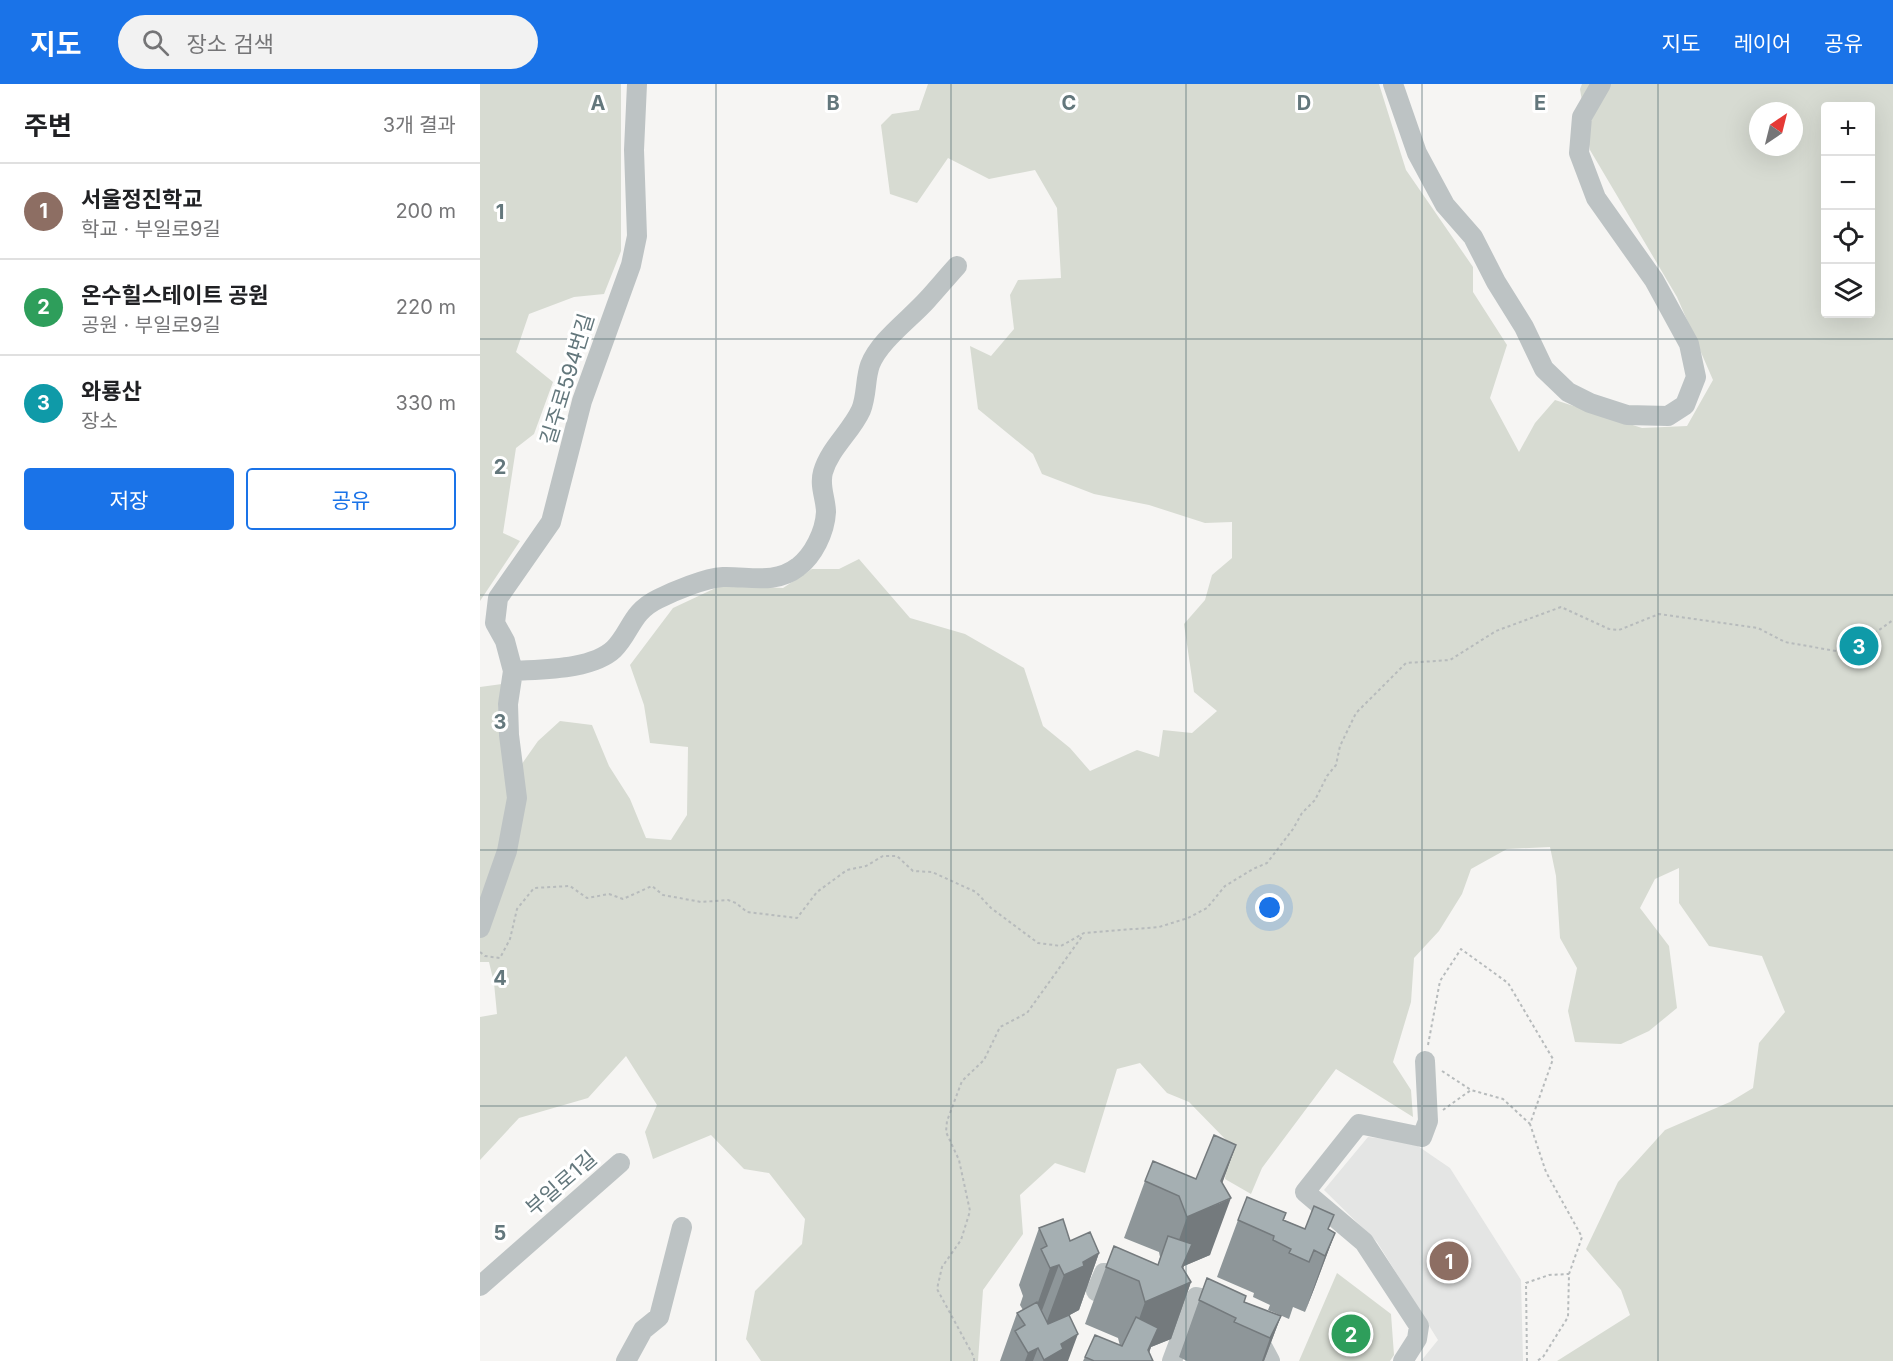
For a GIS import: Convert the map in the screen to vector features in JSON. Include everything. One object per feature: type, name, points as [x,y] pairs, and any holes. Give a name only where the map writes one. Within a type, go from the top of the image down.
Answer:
[{"type":"street","name":"길주로594번길","points":[[513,671],[505,641],[495,623],[498,598],[551,522],[582,401],[633,255],[637,236],[634,150],[638,84]]},
{"type":"street","points":[[1393,84],[1416,153],[1445,205],[1473,237],[1496,282],[1524,327],[1544,369],[1568,392],[1590,403],[1627,415],[1668,416],[1685,405],[1696,377],[1689,344],[1654,280],[1596,198],[1579,153],[1582,117],[1601,84]]},
{"type":"street","points":[[480,928],[507,851],[517,798],[509,735],[508,704],[513,671],[550,669],[602,658],[615,648],[635,617],[657,599],[721,577],[766,579],[780,576],[796,569],[806,561],[823,528],[826,511],[822,484],[823,471],[861,410],[870,365],[885,343],[957,266]]},
{"type":"street","points":[[1403,1361],[1417,1339],[1419,1326],[1364,1242],[1305,1192],[1359,1124],[1422,1137],[1428,1121],[1425,1061]]},
{"type":"street","name":"부일로1길","points":[[480,1286],[620,1163]]},
{"type":"street","points":[[626,1361],[643,1330],[659,1317],[682,1227]]},
{"type":"street","points":[[1096,1291],[1104,1273],[1140,1280]]},
{"type":"street","points":[[1173,1290],[1243,1313],[1270,1361]]},
{"type":"street","points":[[1172,1361],[1196,1297]]},
{"type":"path","points":[[480,952],[485,956],[500,958],[510,939],[517,909],[534,888],[570,886],[587,898],[609,894],[623,899],[652,886],[663,895],[701,902],[728,900],[747,912],[797,918],[817,892],[847,870],[866,866],[883,856],[897,856],[912,871],[932,872],[976,892],[991,908],[1038,943],[1061,946],[1084,933],[1159,927],[1188,918],[1207,908],[1225,886],[1267,863],[1293,829],[1302,813],[1315,800],[1327,776],[1336,765],[1340,746],[1356,713],[1406,663],[1450,660],[1496,631],[1561,607],[1609,629],[1619,630],[1659,614],[1758,628],[1785,642],[1847,653],[1893,620]]},
{"type":"path","points":[[974,1361],[974,1357],[937,1289],[942,1268],[962,1240],[970,1210],[959,1160],[946,1132],[947,1121],[962,1081],[984,1060],[1000,1027],[1027,1012],[1084,933]]},
{"type":"path","points":[[1530,1125],[1553,1059],[1509,983],[1461,949],[1440,981],[1425,1061],[1471,1090],[1503,1099],[1530,1125],[1546,1172],[1582,1237],[1569,1274],[1568,1317],[1543,1357],[1537,1361]]},
{"type":"path","points":[[1428,1121],[1471,1090]]},
{"type":"path","points":[[1527,1361],[1526,1283],[1549,1275],[1569,1274]]},
{"type":"shaded area","points":[[480,84],[621,84],[621,251],[604,294],[574,297],[529,314],[516,352],[553,382],[534,434],[516,448],[503,533],[520,541],[480,601]]},
{"type":"shaded area","points":[[928,84],[1379,84],[1406,170],[1473,267],[1473,292],[1507,345],[1490,398],[1519,452],[1535,423],[1555,400],[1642,428],[1687,426],[1713,380],[1677,297],[1590,150],[1580,89],[1582,84],[1893,84],[1893,1361],[1557,1361],[1630,1315],[1621,1290],[1586,1249],[1618,1182],[1665,1130],[1730,1102],[1753,1088],[1759,1043],[1785,1012],[1762,956],[1709,946],[1679,903],[1679,868],[1655,879],[1640,908],[1669,946],[1677,1008],[1649,1031],[1621,1044],[1575,1042],[1568,1011],[1577,968],[1560,938],[1556,876],[1550,847],[1507,849],[1471,869],[1462,894],[1439,931],[1414,958],[1411,1002],[1393,1062],[1411,1090],[1413,1117],[1336,1069],[1262,1168],[1251,1194],[1225,1179],[1229,1143],[1189,1102],[1167,1093],[1140,1063],[1117,1069],[1085,1173],[1055,1163],[1020,1195],[1023,1234],[983,1290],[978,1361],[761,1361],[746,1339],[755,1291],[802,1244],[805,1219],[769,1173],[744,1169],[711,1135],[653,1159],[645,1132],[657,1105],[626,1056],[588,1098],[519,1118],[480,1160],[480,1017],[497,1014],[489,962],[480,962],[480,687],[502,684],[498,706],[503,750],[519,768],[538,741],[560,721],[592,725],[609,766],[630,799],[646,838],[671,840],[687,815],[688,747],[650,743],[644,705],[630,665],[673,608],[722,585],[783,588],[812,569],[839,569],[859,559],[910,618],[965,634],[1024,668],[1043,726],[1070,748],[1090,771],[1137,750],[1159,757],[1163,730],[1192,733],[1217,711],[1194,692],[1184,624],[1205,600],[1212,575],[1232,558],[1232,522],[1205,523],[1149,505],[1094,494],[1042,474],[1033,454],[978,409],[970,346],[991,356],[1014,329],[1010,295],[1018,280],[1061,278],[1057,208],[1035,170],[989,179],[948,158],[917,203],[890,194],[881,125],[892,114],[919,110]]},
{"type":"shaded area","points":[[1368,1137],[1412,1142],[1450,1168],[1521,1280],[1523,1361],[1421,1361],[1438,1340],[1377,1242],[1324,1190]]},
{"type":"shaded area","points":[[1337,1273],[1391,1314],[1394,1355],[1390,1361],[1299,1361]]},
{"type":"building","points":[[1214,1135],[1236,1145],[1221,1181],[1231,1198],[1187,1217],[1179,1196],[1145,1181],[1153,1161],[1196,1179]]},
{"type":"building","points":[[1247,1197],[1286,1213],[1283,1220],[1305,1229],[1314,1206],[1334,1215],[1328,1229],[1335,1233],[1325,1256],[1314,1250],[1309,1262],[1289,1253],[1291,1249],[1273,1240],[1274,1236],[1238,1220]]},
{"type":"building","points":[[1063,1219],[1070,1241],[1090,1232],[1099,1253],[1083,1262],[1084,1266],[1064,1275],[1059,1265],[1050,1268],[1041,1249],[1047,1246],[1039,1228]]},
{"type":"building","points":[[1168,1236],[1192,1244],[1182,1267],[1191,1282],[1145,1302],[1139,1281],[1106,1267],[1114,1246],[1158,1265]]},
{"type":"building","points":[[1207,1278],[1246,1296],[1244,1302],[1281,1316],[1270,1338],[1234,1322],[1236,1318],[1199,1300]]},
{"type":"building","points":[[1037,1302],[1048,1324],[1069,1315],[1078,1334],[1061,1344],[1063,1349],[1044,1360],[1038,1348],[1028,1353],[1015,1331],[1025,1325],[1017,1313]]},
{"type":"building","points":[[1136,1317],[1158,1328],[1148,1350],[1153,1361],[1094,1361],[1085,1357],[1095,1335],[1122,1346]]},
{"type":"place","name":"와룡산","points":[[1859,646]]},
{"type":"place","name":"서울정진학교","points":[[1449,1261]]},
{"type":"place","name":"온수힐스테이트 공원","points":[[1351,1334]]}]
